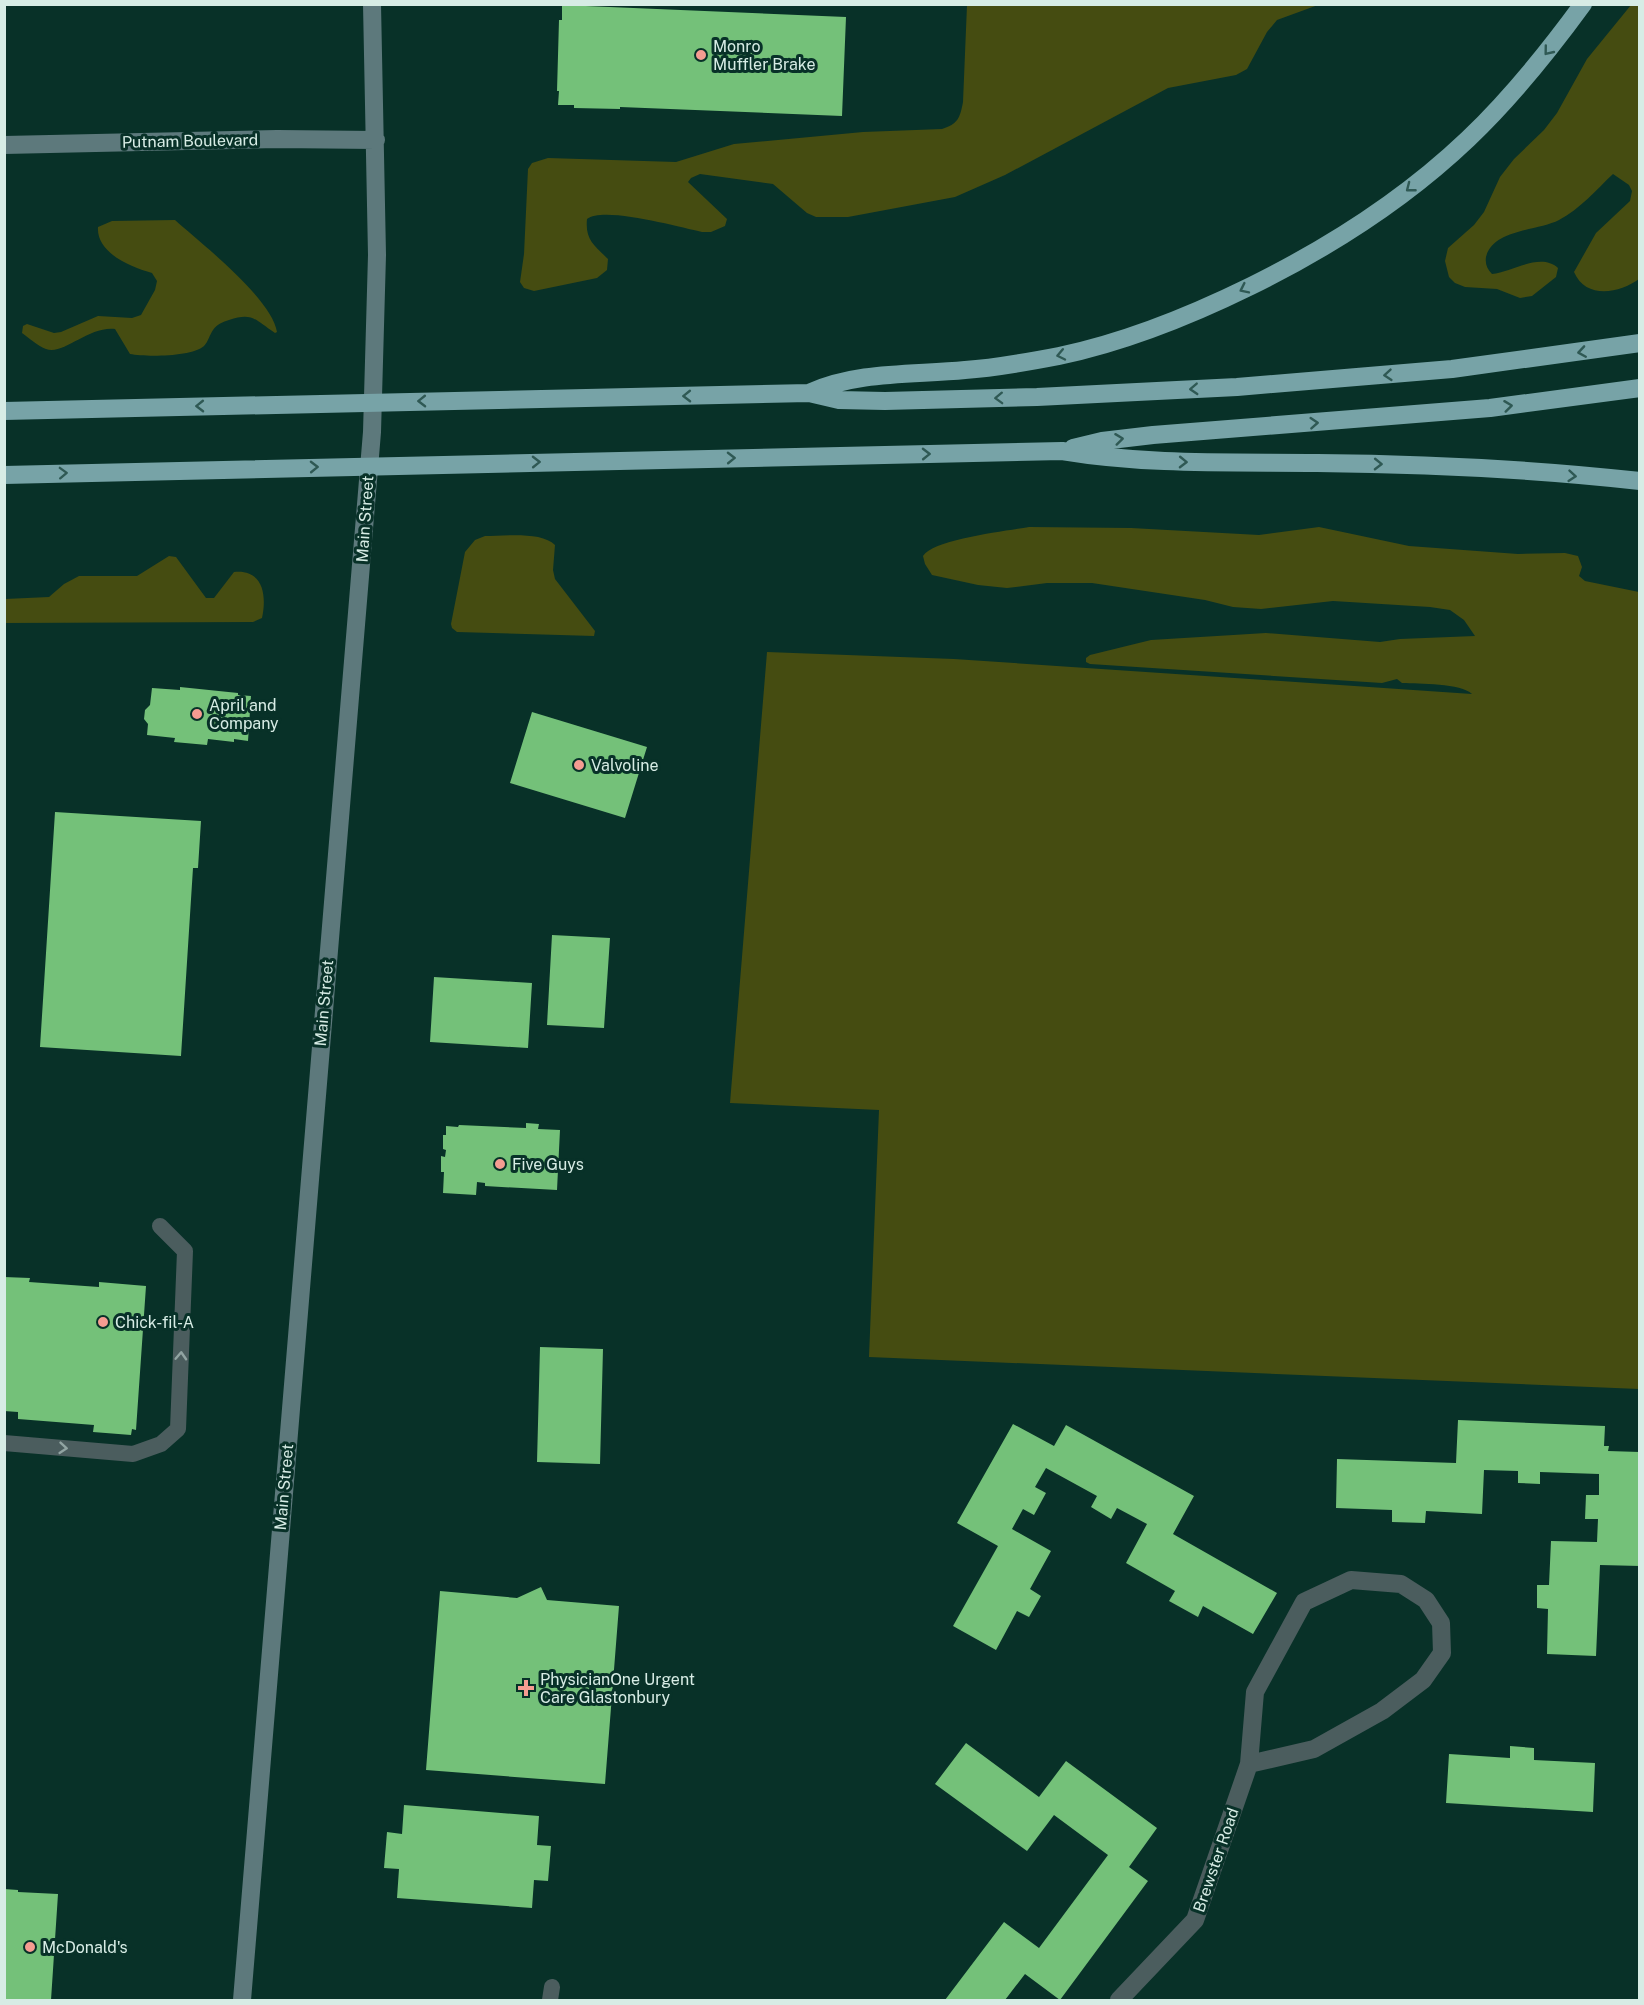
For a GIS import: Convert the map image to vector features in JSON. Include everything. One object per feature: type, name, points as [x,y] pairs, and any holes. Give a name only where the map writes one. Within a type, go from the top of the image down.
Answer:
[{"type":"highway","points":[[809,393],[832,384],[858,379],[997,367],[1088,349],[1175,321],[1278,273],[1354,229],[1436,168],[1516,90],[1583,4]]},
{"type":"highway","points":[[4,411],[809,393],[839,400],[885,401],[1037,397],[1237,387],[1452,369],[1640,343]]},
{"type":"highway","points":[[1062,451],[1102,441],[1153,435],[1478,409],[1640,388]]},
{"type":"highway","points":[[4,475],[1062,451],[1154,461],[1400,465],[1640,481]]},
{"type":"main road","name":"Main Street","points":[[242,2001],[371,443],[377,266],[372,4]]},
{"type":"main road","name":"Putnam Boulevard","points":[[4,145],[277,139],[376,140]]},
{"type":"street","name":"Brewster Road","points":[[1119,2001],[1195,1920],[1249,1764],[1255,1692],[1304,1602],[1351,1580],[1401,1584],[1426,1600],[1441,1623],[1442,1653],[1423,1680],[1382,1712],[1314,1749],[1249,1764]]},
{"type":"lane","points":[[4,1443],[133,1454],[161,1444],[178,1429],[185,1251],[160,1226]]},
{"type":"green space","points":[[967,5],[1318,5],[1277,20],[1267,32],[1247,69],[1236,75],[1168,88],[1005,175],[955,197],[848,217],[816,217],[807,213],[773,184],[700,174],[688,182],[727,219],[725,226],[711,232],[702,232],[625,216],[596,216],[587,219],[587,232],[592,242],[608,259],[607,270],[597,278],[534,291],[524,288],[520,282],[524,254],[528,169],[532,163],[548,158],[676,162],[734,144],[863,132],[942,129],[952,125],[961,112]]},
{"type":"green space","points":[[1631,5],[1640,5],[1639,279],[1623,288],[1604,291],[1587,287],[1579,281],[1574,272],[1596,233],[1630,201],[1632,191],[1629,185],[1613,174],[1567,216],[1550,224],[1507,236],[1490,248],[1486,262],[1492,274],[1535,262],[1551,264],[1558,268],[1556,277],[1532,296],[1520,298],[1497,289],[1465,287],[1455,283],[1449,277],[1445,261],[1448,248],[1474,225],[1484,212],[1500,177],[1557,113],[1587,59]]},
{"type":"green space","points":[[175,220],[249,288],[263,304],[277,332],[275,333],[249,317],[237,318],[216,326],[204,346],[198,350],[157,356],[130,354],[115,329],[95,332],[53,350],[43,348],[22,333],[23,326],[27,324],[54,333],[98,316],[132,318],[141,315],[155,290],[157,281],[152,273],[116,258],[103,244],[98,227],[112,221]]},
{"type":"green space","points":[[1029,527],[1131,528],[1259,535],[1319,527],[1409,546],[1518,554],[1565,553],[1578,556],[1582,567],[1579,576],[1585,581],[1639,592],[1639,1389],[869,1357],[879,1110],[730,1103],[767,652],[954,659],[1472,694],[1459,688],[1402,683],[1397,679],[1382,683],[1086,662],[1086,658],[1090,655],[1151,640],[1266,633],[1380,642],[1475,636],[1464,620],[1450,610],[1333,601],[1261,609],[1233,607],[1205,600],[1092,583],[1047,583],[1007,588],[978,585],[932,575],[925,564],[923,556],[941,545],[956,540]]},
{"type":"green space","points":[[485,536],[532,536],[555,545],[553,570],[555,579],[595,631],[594,636],[457,632],[452,628],[465,552],[475,540]]},
{"type":"green space","points":[[169,556],[176,557],[206,598],[214,598],[234,572],[244,572],[257,579],[263,593],[262,618],[253,622],[5,623],[5,599],[49,597],[64,584],[79,576],[137,576]]},
{"type":"building","name":"Monro Muffler Brake","points":[[562,5],[846,17],[842,116],[620,107],[620,109],[574,108],[574,105],[558,105],[559,20],[562,20]]},
{"type":"building","name":"April and Company","points":[[180,687],[251,696],[248,741],[208,739],[207,745],[174,742],[175,738],[147,735],[148,724],[144,719],[145,710],[150,705],[152,688],[180,690]]},
{"type":"building","name":"Valvoline","points":[[532,712],[647,747],[625,818],[510,783]]},
{"type":"building","points":[[55,812],[201,821],[198,868],[193,868],[181,1056],[40,1047]]},
{"type":"building","points":[[552,935],[610,938],[604,1028],[547,1025]]},
{"type":"building","points":[[434,977],[532,983],[528,1048],[430,1042]]},
{"type":"building","name":"Five Guys","points":[[526,1123],[539,1124],[538,1129],[560,1130],[557,1190],[485,1186],[485,1183],[477,1182],[476,1195],[443,1193],[444,1172],[441,1172],[441,1156],[445,1157],[443,1135],[446,1135],[446,1126],[526,1128]]},
{"type":"building","points":[[4,1277],[30,1278],[29,1282],[99,1287],[99,1282],[146,1286],[136,1430],[132,1429],[131,1435],[93,1432],[94,1425],[18,1419],[18,1412],[4,1411]]},
{"type":"building","points":[[540,1347],[603,1349],[600,1464],[537,1462]]},
{"type":"building","points":[[1458,1420],[1605,1426],[1604,1446],[1609,1446],[1608,1451],[1640,1452],[1640,1566],[1600,1565],[1596,1656],[1547,1654],[1548,1609],[1537,1608],[1537,1585],[1549,1585],[1551,1541],[1597,1542],[1598,1519],[1585,1519],[1586,1495],[1599,1495],[1599,1474],[1540,1472],[1540,1484],[1518,1483],[1518,1471],[1484,1470],[1482,1514],[1426,1511],[1425,1523],[1392,1522],[1392,1510],[1336,1508],[1337,1459],[1456,1463]]},
{"type":"building","points":[[1013,1424],[1054,1446],[1066,1425],[1194,1496],[1173,1534],[1277,1593],[1253,1634],[1203,1606],[1198,1617],[1169,1601],[1175,1591],[1126,1563],[1147,1524],[1117,1508],[1111,1519],[1091,1507],[1097,1496],[1046,1468],[1035,1487],[1046,1493],[1034,1515],[1023,1509],[1012,1529],[1051,1551],[1030,1589],[1041,1596],[1029,1617],[1017,1611],[996,1650],[953,1626],[998,1546],[957,1523]]},
{"type":"building","points":[[541,1587],[547,1600],[619,1606],[605,1784],[426,1770],[440,1591],[517,1598]]},
{"type":"building","points":[[966,1743],[1039,1797],[1066,1761],[1157,1828],[1129,1867],[1148,1881],[1060,2000],[1025,1974],[1005,2000],[945,2000],[1004,1922],[1039,1948],[1108,1855],[1054,1815],[1027,1851],[935,1784]]},
{"type":"building","points":[[1510,1746],[1534,1748],[1534,1760],[1595,1763],[1593,1812],[1446,1803],[1449,1754],[1510,1758]]},
{"type":"building","points":[[404,1805],[539,1816],[537,1845],[551,1846],[548,1881],[534,1880],[532,1908],[397,1898],[399,1869],[384,1868],[387,1832],[402,1834]]},
{"type":"building","name":"McDonald's","points":[[4,1889],[58,1894],[51,2000],[4,2000]]},
{"type":"place","name":"Monro Muffler Brake","points":[[701,55]]},
{"type":"place","name":"April and Company","points":[[197,714]]},
{"type":"place","name":"Valvoline","points":[[579,765]]},
{"type":"place","name":"Five Guys","points":[[500,1164]]},
{"type":"place","name":"Chick-fil-A","points":[[103,1322]]},
{"type":"place","name":"PhysicianOne Urgent Care Glastonbury","points":[[526,1688]]},
{"type":"place","name":"McDonald's","points":[[30,1947]]}]
